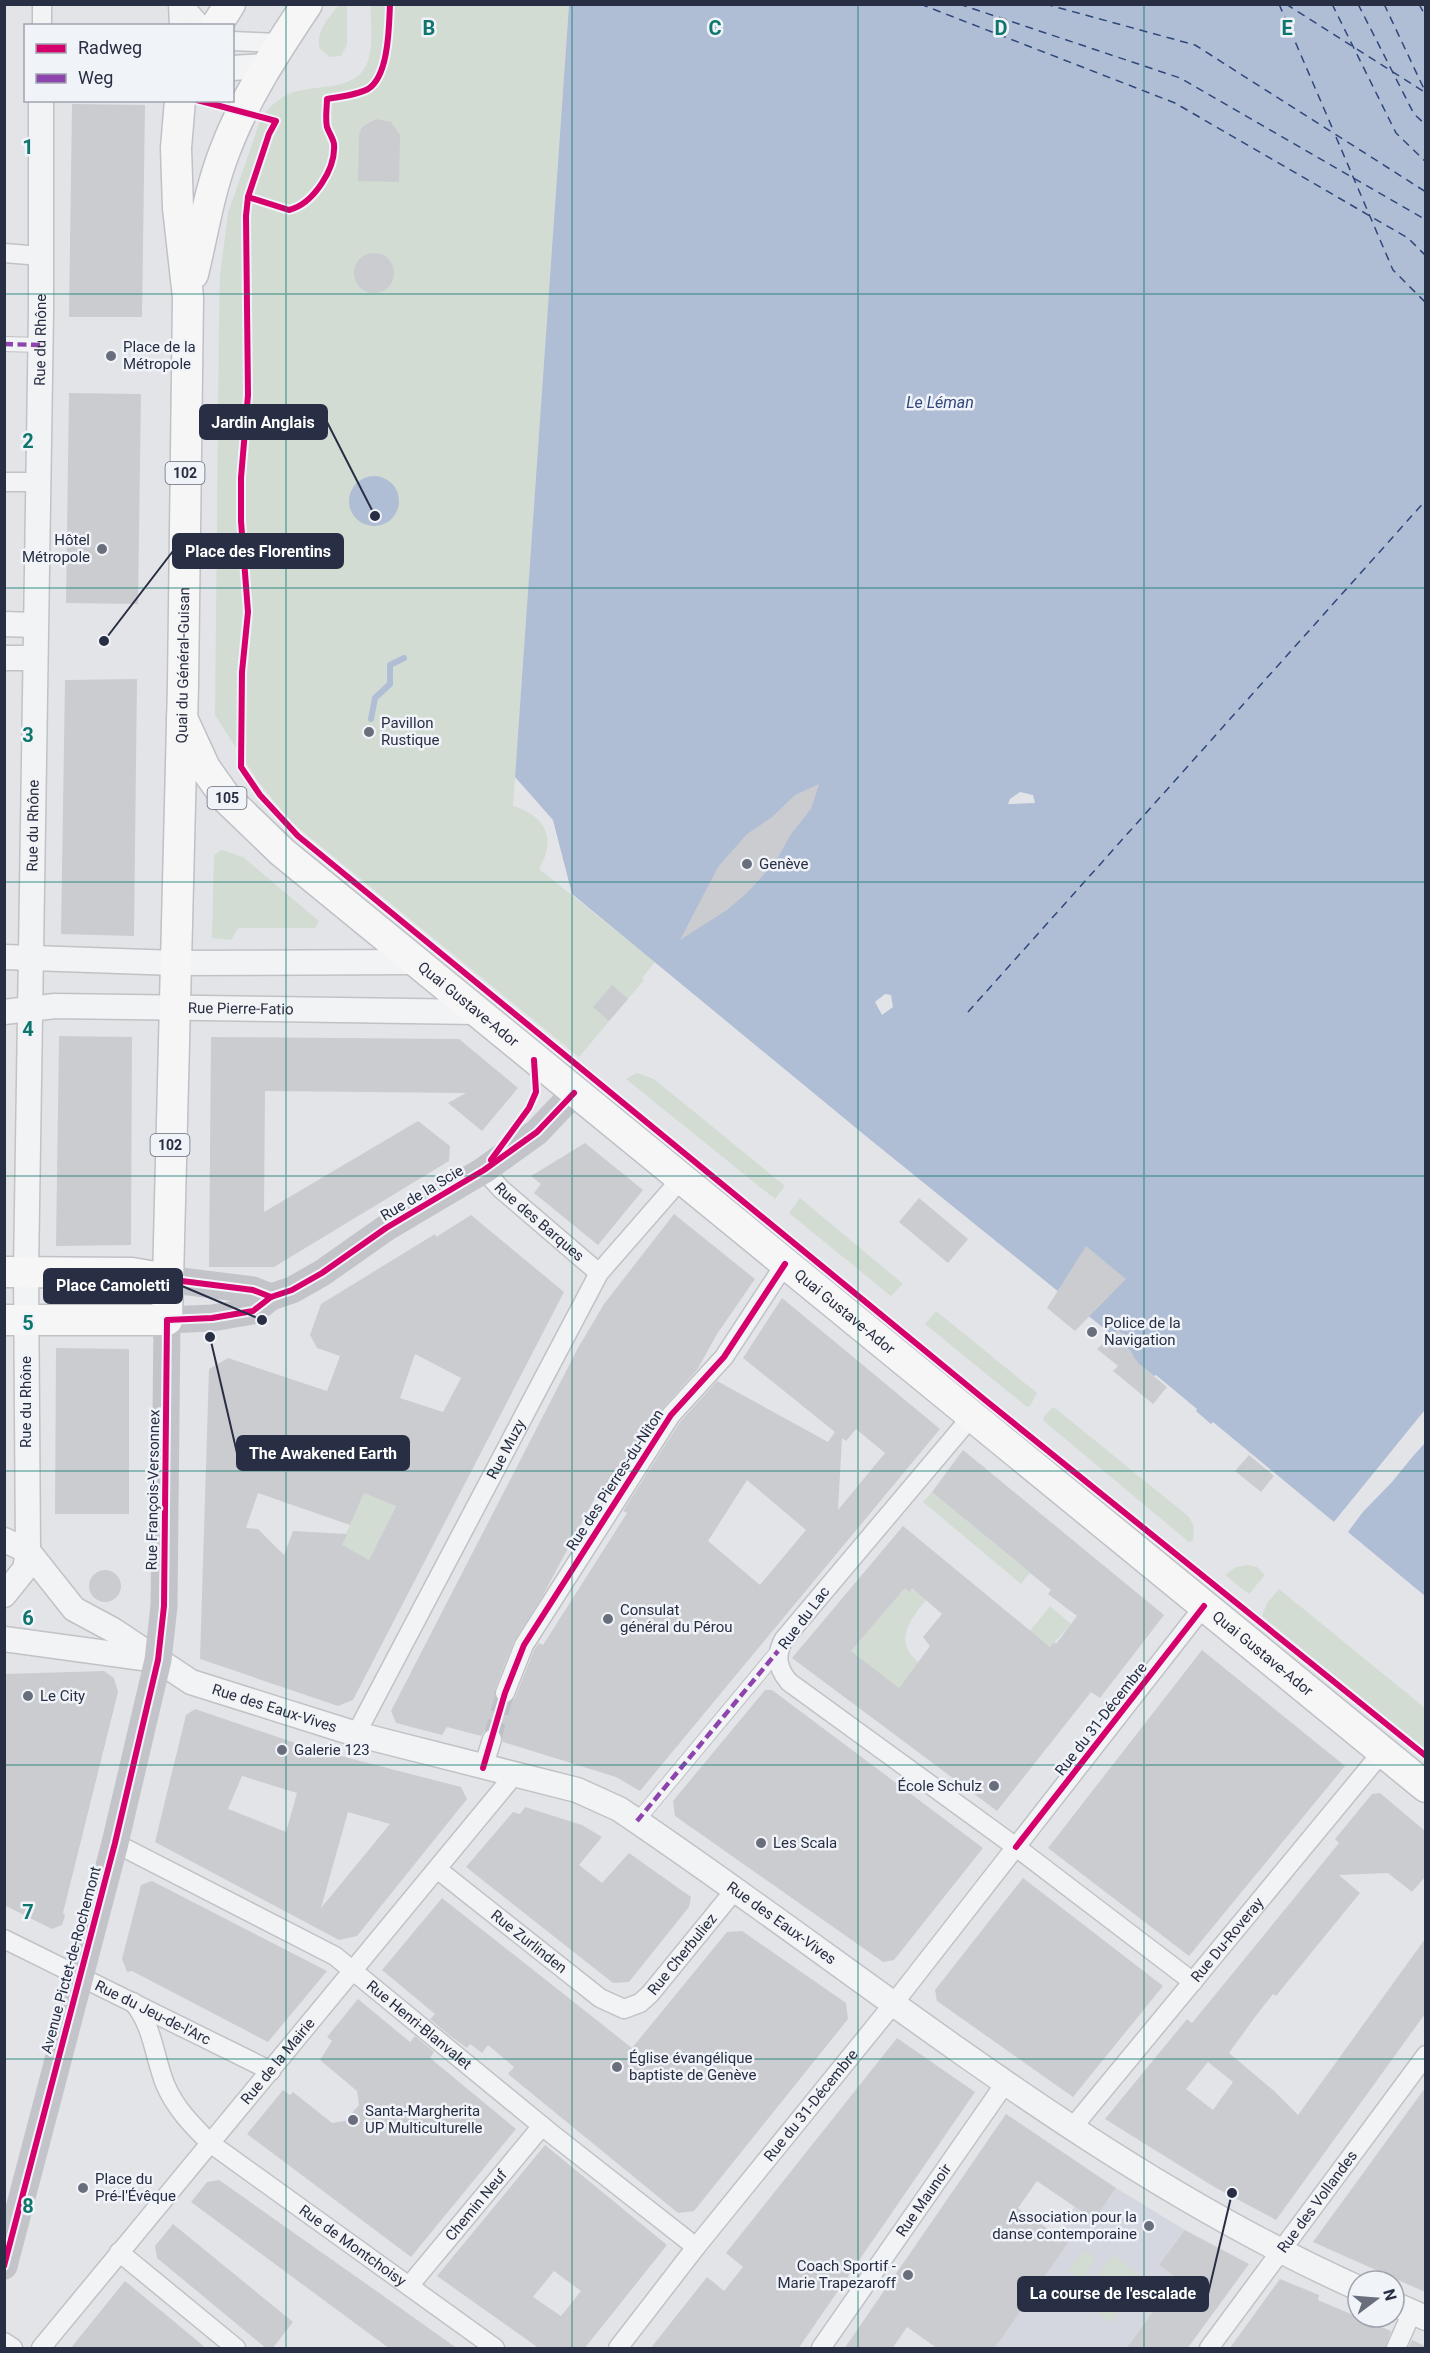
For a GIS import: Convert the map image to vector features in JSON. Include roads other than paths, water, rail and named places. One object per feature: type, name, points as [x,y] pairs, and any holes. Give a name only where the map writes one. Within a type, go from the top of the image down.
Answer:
[{"type":"main road","points":[[217,24],[230,4]]},
{"type":"main road","name":"Quai du Général-Guisan","points":[[188,297],[210,197],[223,155],[274,54],[307,4]]},
{"type":"main road","name":"Quai du Général-Guisan","points":[[176,963],[188,297],[178,208],[176,148],[180,102]]},
{"type":"main road","name":"Quai Gustave-Ador","points":[[182,718],[205,768],[227,799],[282,852],[1425,1787]]},
{"type":"main road","name":"Rue François-Versonnex","points":[[158,1660],[164,1606],[166,1278],[176,963]]},
{"type":"main road","name":"Rue de la Scie","points":[[167,1320],[212,1318],[253,1311],[271,1297],[292,1290],[322,1273],[386,1228],[484,1170],[537,1132],[574,1093]]},
{"type":"main road","points":[[15,1272],[132,1273],[211,1286],[254,1290],[271,1297]]},
{"type":"main road","points":[[15,1320],[167,1320]]},
{"type":"main road","name":"Avenue Pictet-de-Rochemont","points":[[4,2266],[115,1843],[158,1660]]},
{"type":"street","points":[[42,4],[42,24]]},
{"type":"street","points":[[178,4],[178,24]]},
{"type":"street","points":[[183,4],[200,24]]},
{"type":"street","points":[[234,42],[274,54]]},
{"type":"street","points":[[234,67],[274,54]]},
{"type":"street","name":"Rue du Rhône","points":[[28,1551],[15,1320],[15,1272],[31,1008],[41,102]]},
{"type":"street","points":[[4,253],[41,256]]},
{"type":"street","points":[[4,344],[40,345]]},
{"type":"street","points":[[4,482],[37,482]]},
{"type":"street","points":[[4,624],[35,625]]},
{"type":"street","points":[[4,658],[34,658]]},
{"type":"street","points":[[4,957],[176,963],[416,963]]},
{"type":"street","name":"Rue Pierre-Fatio","points":[[4,1012],[31,1008],[174,1007],[476,1012]]},
{"type":"street","name":"Rue des Barques","points":[[484,1170],[501,1189],[599,1273]]},
{"type":"street","name":"Rue Muzy","points":[[356,1734],[599,1273],[681,1179]]},
{"type":"street","name":"Rue des Pierres-du-Niton","points":[[505,1693],[524,1645],[671,1415],[724,1357],[785,1264]]},
{"type":"street","name":"Rue du Lac","points":[[637,1821],[778,1651],[784,1639],[972,1416]]},
{"type":"street","points":[[4,1595],[25,1569],[28,1551],[4,1540],[21,1523],[26,1513]]},
{"type":"street","name":"Rue des Eaux-Vives","points":[[28,1551],[74,1608],[113,1630],[191,1682],[356,1734],[597,1797],[637,1821],[1072,2128],[1168,2190],[1279,2252],[1346,2283]]},
{"type":"street","name":"Rue du 31-Décembre","points":[[618,2349],[696,2247],[894,2003],[1204,1606]]},
{"type":"street","points":[[4,1639],[158,1660]]},
{"type":"street","points":[[778,1651],[780,1668],[789,1682],[1016,1847],[1193,1982]]},
{"type":"street","points":[[483,1768],[492,1738]]},
{"type":"street","name":"Rue Du-Roveray","points":[[1072,2128],[1383,1751]]},
{"type":"street","name":"Rue de la Mairie","points":[[41,2349],[516,1774]]},
{"type":"street","name":"Rue Henri-Blanvalet","points":[[115,1843],[335,1956],[355,1970],[542,2126],[696,2247]]},
{"type":"street","name":"Rue Zurlinden","points":[[437,1869],[600,1998],[624,2009]]},
{"type":"street","name":"Rue Cherbuliez","points":[[624,2009],[640,2003],[650,1994],[734,1891]]},
{"type":"street","name":"Rue du Jeu-de-l'Arc","points":[[4,1939],[271,2071]]},
{"type":"street","points":[[133,2002],[148,2025],[171,2096],[184,2116],[210,2143]]},
{"type":"street","name":"Rue des Vollandes","points":[[1209,2349],[1425,2055]]},
{"type":"street","name":"Rue Maunoir","points":[[821,2349],[1006,2082]]},
{"type":"street","name":"Chemin Neuf","points":[[410,2286],[542,2126]]},
{"type":"street","name":"Rue de Montchoisy","points":[[210,2143],[495,2349]]},
{"type":"street","points":[[119,2252],[236,2349]]},
{"type":"street","points":[[1396,2349],[1410,2311]]},
{"type":"street","points":[[4,2342],[13,2349]]},
{"type":"water","name":"Le Léman","points":[[569,5],[1425,5],[1425,1410],[1334,1522],[1213,1422],[1211,1424],[1196,1411],[1197,1409],[1156,1375],[1154,1376],[1130,1357],[1133,1355],[1127,1347],[572,894],[553,820],[515,777]],"holes":[[[1020,792],[1033,795],[1035,803],[1008,804],[1010,799]],[[885,994],[891,995],[893,1007],[882,1015],[875,1002]]]},
{"type":"water","points":[[369,476],[379,476],[392,483],[399,496],[399,506],[392,519],[379,526],[369,526],[360,522],[353,515],[349,506],[349,496],[353,487],[360,480]]},
{"type":"water","points":[[1425,1443],[1425,1596],[1348,1532],[1368,1505]]},
{"type":"waterway","points":[[371,719],[375,698],[390,684],[390,665],[404,658]]},
{"type":"tunnel","points":[[492,1739],[505,1693]]},
{"type":"place","name":"Place de la Métropole","points":[[111,356]]},
{"type":"place","name":"Jardin Anglais","points":[[375,516]]},
{"type":"place","name":"Hôtel Métropole","points":[[102,549]]},
{"type":"place","name":"Place des Florentins","points":[[104,641]]},
{"type":"place","name":"Pavillon Rustique","points":[[369,732]]},
{"type":"place","name":"Genève","points":[[747,864]]},
{"type":"place","name":"Place Camoletti","points":[[262,1320]]},
{"type":"place","name":"Police de la Navigation","points":[[1092,1332]]},
{"type":"place","name":"The Awakened Earth","points":[[210,1337]]},
{"type":"place","name":"Consulat général du Pérou","points":[[608,1619]]},
{"type":"place","name":"Le City","points":[[28,1696]]},
{"type":"place","name":"Galerie 123","points":[[282,1750]]},
{"type":"place","name":"École Schulz","points":[[994,1786]]},
{"type":"place","name":"Les Scala","points":[[761,1843]]},
{"type":"place","name":"Église évangélique baptiste de Genève","points":[[617,2067]]},
{"type":"place","name":"Santa-Margherita UP Multiculturelle","points":[[353,2120]]},
{"type":"place","name":"Place du Pré-l'Évêque","points":[[83,2188]]},
{"type":"place","name":"La course de l'escalade","points":[[1232,2193]]},
{"type":"place","name":"Association pour la danse contemporaine","points":[[1149,2226]]},
{"type":"place","name":"Coach Sportif - Marie Trapezaroff","points":[[908,2275]]}]
